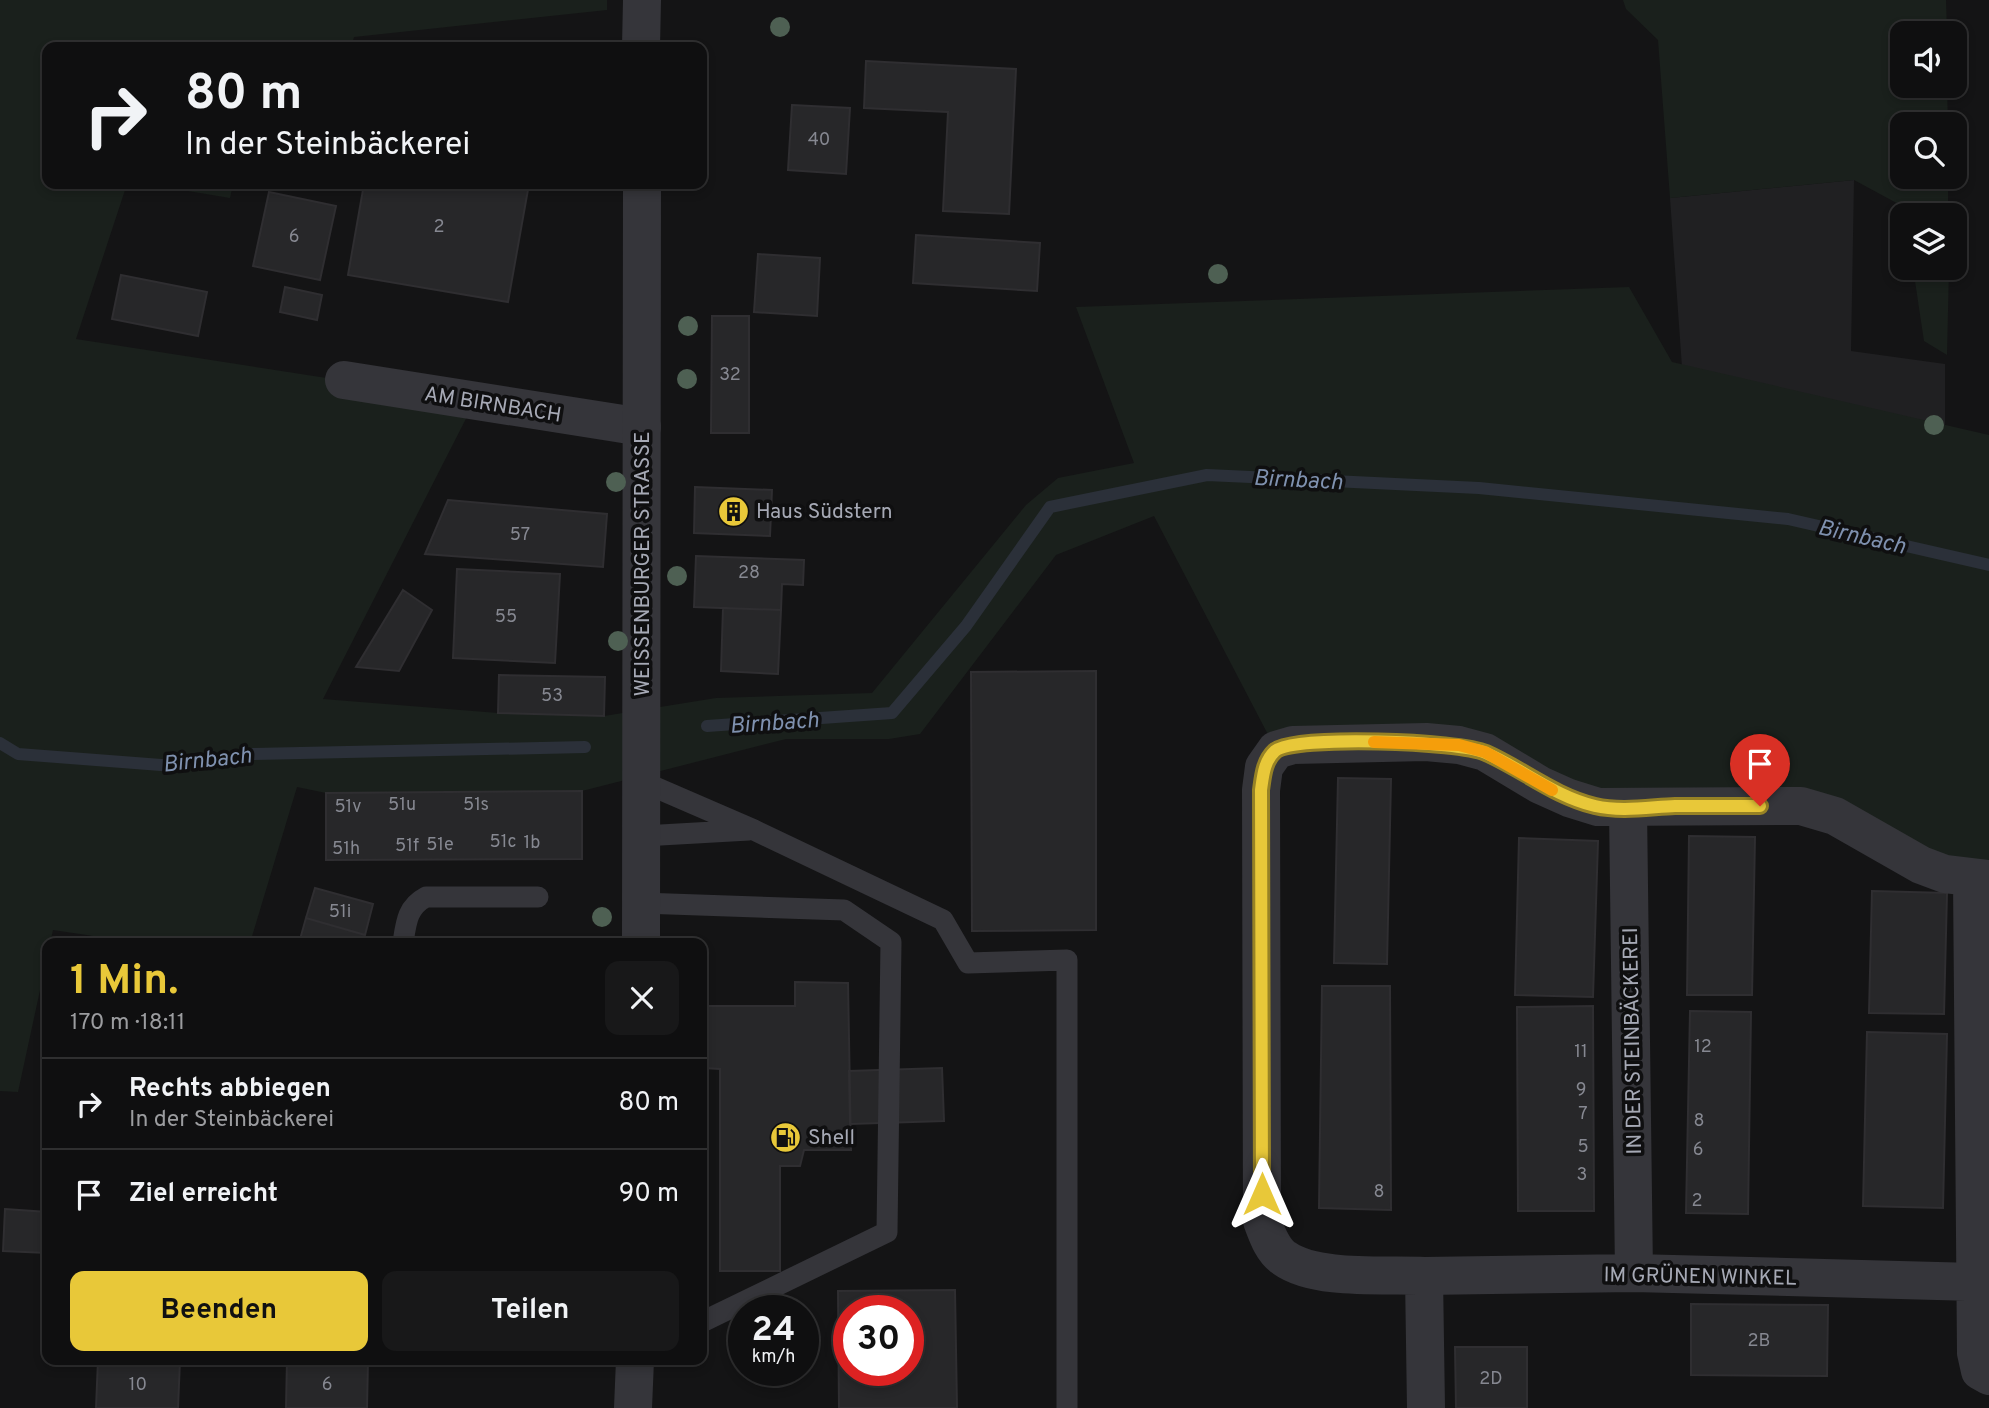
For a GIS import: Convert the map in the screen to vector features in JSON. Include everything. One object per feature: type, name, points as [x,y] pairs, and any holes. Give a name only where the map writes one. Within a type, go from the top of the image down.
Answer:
[{"type":"street","points":[[641,42],[642,0]]},
{"type":"street","name":"WEISSENBURGER STRASSE","points":[[640,938],[643,836],[642,189]]},
{"type":"street","name":"AM BIRNBACH","points":[[344,380],[642,427]]},
{"type":"street","name":"IM GRÜNEN WINKEL","points":[[1628,808],[1598,807],[1569,798],[1485,752],[1459,745],[1426,742],[1317,743],[1276,750],[1264,767],[1261,790],[1262,1221],[1269,1241],[1283,1258],[1305,1268],[1329,1272],[1424,1276],[1634,1273],[1975,1282]]},
{"type":"street","points":[[1628,808],[1801,806],[1835,816],[1921,865],[1981,879],[1975,1282],[1977,1362],[1980,1371],[1989,1376]]},
{"type":"street","name":"IN DER STEINBÄCKEREI","points":[[1628,808],[1634,1273]]},
{"type":"street","points":[[1424,1276],[1426,1408]]},
{"type":"street","points":[[633,1408],[635,1365]]},
{"type":"lane","points":[[643,782],[754,830],[943,920],[968,963],[1067,960],[1067,1408]]},
{"type":"lane","points":[[643,836],[754,830]]},
{"type":"lane","points":[[404,938],[414,903],[426,897],[538,897]]},
{"type":"lane","points":[[641,903],[844,911],[891,943],[887,1232],[707,1320]]},
{"type":"shaded area","points":[[0,0],[607,0],[607,10],[354,37],[352,42],[42,42],[42,189],[125,189],[76,339],[475,401],[323,699],[498,713],[604,716],[716,698],[872,693],[1026,505],[1058,478],[1134,463],[1076,307],[1629,287],[1672,362],[1989,435],[1989,879],[1863,830],[1628,808],[1485,752],[1276,750],[1154,516],[1056,555],[920,734],[889,739],[786,739],[582,791],[326,793],[297,787],[252,938],[107,938],[53,930],[51,938],[42,938],[42,981],[18,1092],[0,1091]]},
{"type":"shaded area","points":[[1623,0],[1946,0],[1947,21],[1890,21],[1890,98],[1947,98],[1948,112],[1890,112],[1890,189],[1948,189],[1948,203],[1897,203],[1854,180],[1670,198],[1658,40],[1626,9]]},
{"type":"shaded area","points":[[1854,180],[1851,351],[1945,364],[1945,447],[1682,367],[1670,198]]},
{"type":"shaded area","points":[[176,189],[232,189],[230,198]]},
{"type":"shaded area","points":[[1915,280],[1949,280],[1947,355],[1924,341]]},
{"type":"building","points":[[866,61],[1016,69],[1009,214],[943,211],[948,112],[864,108]]},
{"type":"building","points":[[792,105],[850,108],[846,174],[788,170]]},
{"type":"building","points":[[363,189],[528,189],[508,302],[348,275]]},
{"type":"building","points":[[269,192],[336,206],[320,280],[253,266]]},
{"type":"building","points":[[916,235],[1040,243],[1037,291],[913,283]]},
{"type":"building","points":[[758,254],[820,258],[817,316],[754,312]]},
{"type":"building","points":[[121,275],[207,292],[198,336],[112,319]]},
{"type":"building","points":[[285,287],[322,295],[317,320],[280,312]]},
{"type":"building","points":[[712,316],[749,316],[749,433],[711,433]]},
{"type":"building","name":"Haus Südstern","points":[[695,487],[772,490],[770,536],[694,533]]},
{"type":"building","points":[[448,500],[607,514],[603,567],[425,554]]},
{"type":"building","points":[[696,556],[804,560],[803,585],[782,584],[781,610],[694,607]]},
{"type":"building","points":[[457,569],[560,574],[555,663],[453,658]]},
{"type":"building","points":[[403,590],[432,610],[399,671],[356,667]]},
{"type":"building","points":[[723,608],[781,610],[778,674],[721,671]]},
{"type":"building","points":[[1096,671],[1096,930],[972,931],[971,672]]},
{"type":"building","points":[[499,675],[605,677],[604,716],[498,713]]},
{"type":"building","points":[[1338,778],[1391,779],[1387,964],[1334,963]]},
{"type":"building","points":[[582,791],[582,859],[326,860],[326,793]]},
{"type":"building","points":[[1689,836],[1755,837],[1752,995],[1687,995]]},
{"type":"building","points":[[1519,838],[1598,841],[1593,997],[1515,995]]},
{"type":"building","points":[[315,888],[373,904],[365,935],[306,918]]},
{"type":"building","points":[[1872,891],[1947,893],[1944,1014],[1869,1013]]},
{"type":"building","points":[[306,918],[365,935],[364,938],[300,938]]},
{"type":"building","name":"Shell","points":[[795,982],[848,983],[851,1150],[804,1150],[800,1166],[780,1166],[780,1271],[720,1271],[720,1069],[707,1068],[707,1006],[795,1006]]},
{"type":"building","points":[[1322,986],[1390,986],[1391,1210],[1319,1208]]},
{"type":"building","points":[[1593,1006],[1594,1211],[1518,1211],[1517,1007]]},
{"type":"building","points":[[1690,1011],[1751,1012],[1748,1214],[1686,1213]]},
{"type":"building","points":[[1867,1032],[1947,1034],[1943,1208],[1863,1206]]},
{"type":"building","points":[[942,1068],[944,1121],[850,1124],[849,1071]]},
{"type":"building","points":[[5,1209],[42,1212],[42,1253],[3,1251]]},
{"type":"building","points":[[955,1290],[957,1408],[839,1408],[839,1386],[924,1386],[924,1295],[838,1295],[838,1291]]},
{"type":"building","points":[[1691,1304],[1828,1305],[1827,1376],[1691,1375]]},
{"type":"building","points":[[1455,1347],[1527,1347],[1527,1408],[1456,1408]]},
{"type":"building","points":[[98,1365],[180,1365],[178,1408],[96,1408]]},
{"type":"building","points":[[287,1365],[368,1365],[367,1408],[286,1408]]},
{"type":"waterway","name":"Birnbach","points":[[707,726],[892,713],[966,626],[1050,507],[1207,475],[1479,488],[1788,519],[1989,565]]},
{"type":"waterway","name":"Birnbach","points":[[0,743],[18,754],[174,766],[254,754],[585,747]]},
{"type":"slow traffic","points":[[1374,742],[1426,742],[1459,745],[1485,752],[1552,790]]},
{"type":"place","name":"Haus Südstern","points":[[733,511]]},
{"type":"place","name":"Shell","points":[[785,1137]]},
{"type":"route","points":[[1262,1194],[1261,790],[1264,767],[1276,750],[1317,743],[1426,742],[1459,745],[1485,752],[1540,785],[1598,807],[1760,806]]}]
